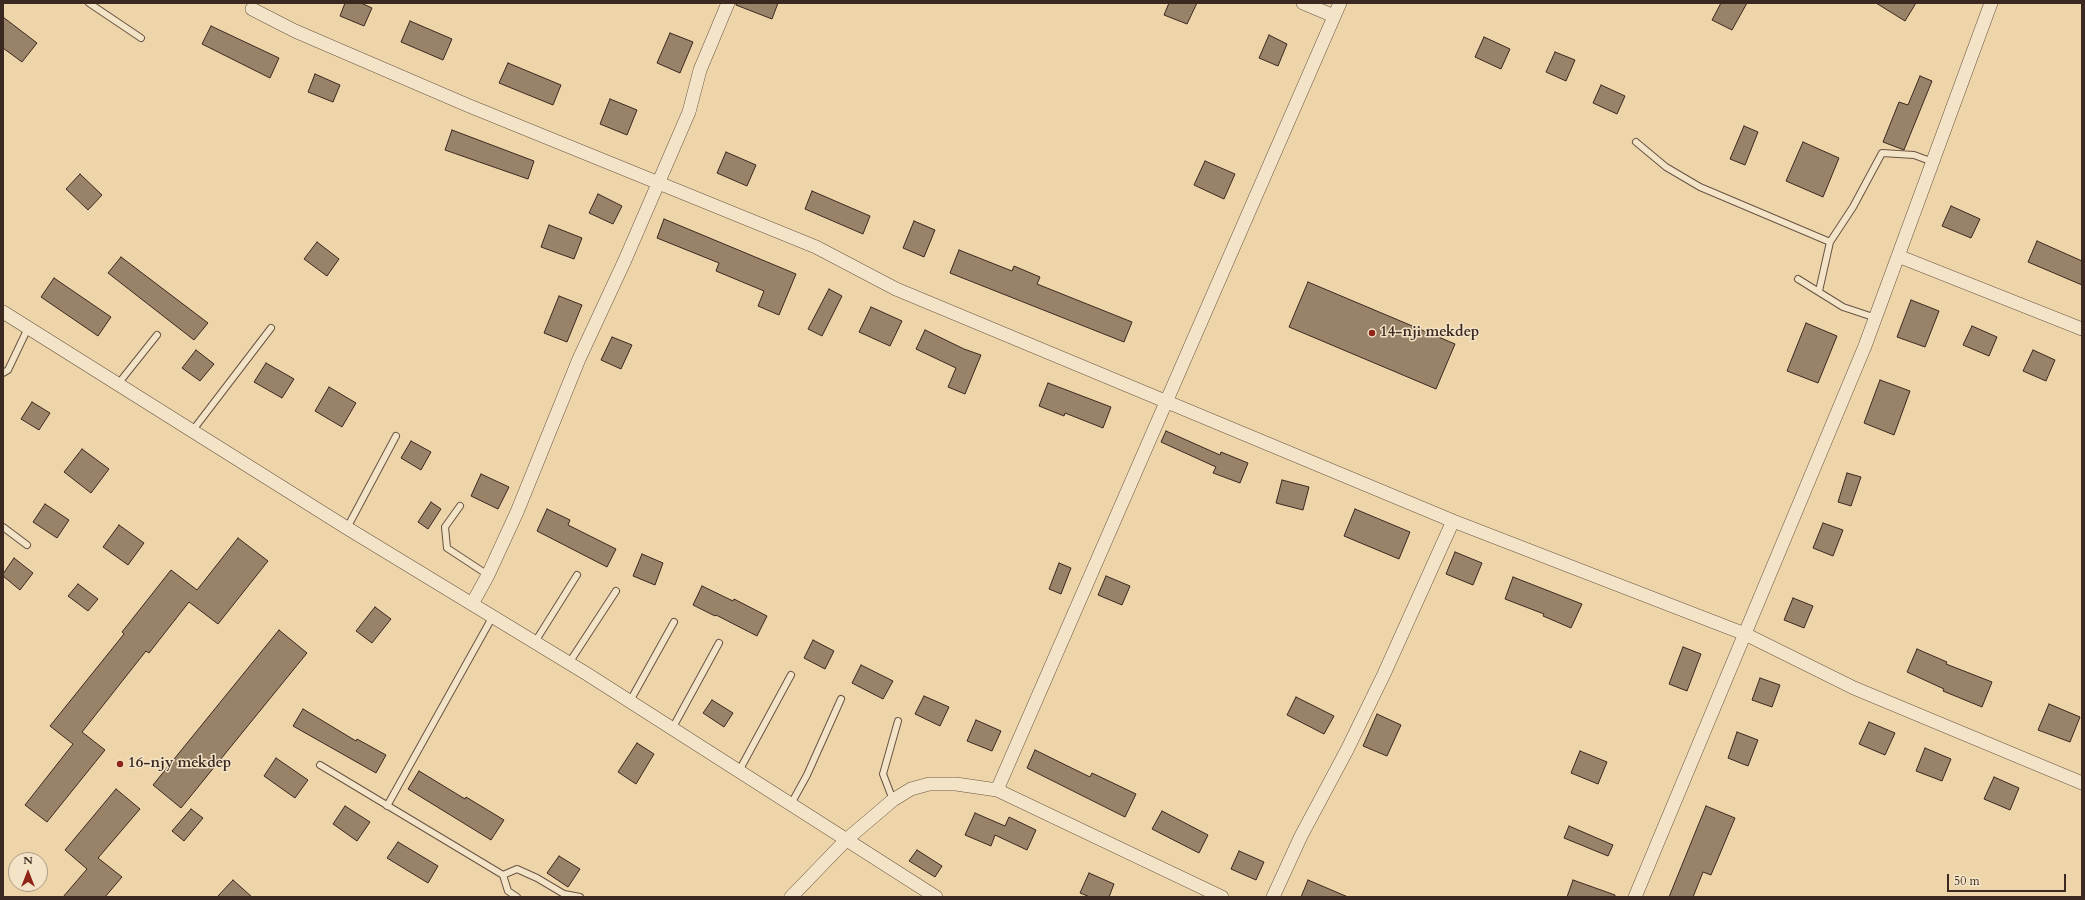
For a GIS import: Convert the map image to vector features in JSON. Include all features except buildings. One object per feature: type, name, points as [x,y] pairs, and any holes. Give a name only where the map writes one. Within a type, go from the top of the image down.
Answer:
[{"type":"street","points":[[472,604],[488,575],[517,512],[579,358],[689,112],[700,70],[728,3]]},
{"type":"street","points":[[1303,3],[1334,16]]},
{"type":"street","points":[[997,790],[1165,401],[1340,3]]},
{"type":"street","points":[[1634,897],[1876,318],[1991,3]]},
{"type":"street","points":[[250,6],[295,31],[467,105],[816,247],[896,289],[1453,521],[1745,634],[1854,688],[2082,783]]},
{"type":"street","points":[[1898,256],[2082,329]]},
{"type":"street","points":[[3,312],[347,528],[630,701],[936,897]]},
{"type":"street","points":[[1273,897],[1300,836],[1347,750],[1381,681],[1453,521]]},
{"type":"street","points":[[791,897],[846,840],[893,800],[911,789],[930,784],[956,784],[997,790],[1222,897]]},
{"type":"lane","points":[[89,3],[141,38]]},
{"type":"lane","points":[[1636,142],[1666,167],[1700,187],[1830,242]]},
{"type":"lane","points":[[1819,291],[1830,242],[1853,207],[1882,153],[1914,155],[1933,162]]},
{"type":"lane","points":[[1798,279],[1843,307],[1876,318]]},
{"type":"lane","points":[[3,373],[8,370],[28,328]]},
{"type":"lane","points":[[193,430],[271,328]]},
{"type":"lane","points":[[118,384],[157,334]]},
{"type":"lane","points":[[347,528],[396,436]]},
{"type":"lane","points":[[460,506],[446,527],[447,548],[488,575]]},
{"type":"lane","points":[[3,528],[27,545]]},
{"type":"lane","points":[[535,642],[577,575]]},
{"type":"lane","points":[[569,663],[616,591]]},
{"type":"lane","points":[[387,806],[493,616]]},
{"type":"lane","points":[[630,701],[674,622]]},
{"type":"lane","points":[[672,729],[719,643]]},
{"type":"lane","points":[[739,771],[791,676]]},
{"type":"lane","points":[[791,805],[808,775],[841,699]]},
{"type":"lane","points":[[893,800],[883,774],[898,720]]},
{"type":"lane","points":[[320,765],[503,875],[508,891],[517,897]]},
{"type":"lane","points":[[503,875],[517,869],[537,878],[564,894],[580,897]]},
{"type":"place","name":"14-nji mekdep","points":[[1372,333]]},
{"type":"place","name":"16-njy mekdep","points":[[120,764]]}]
